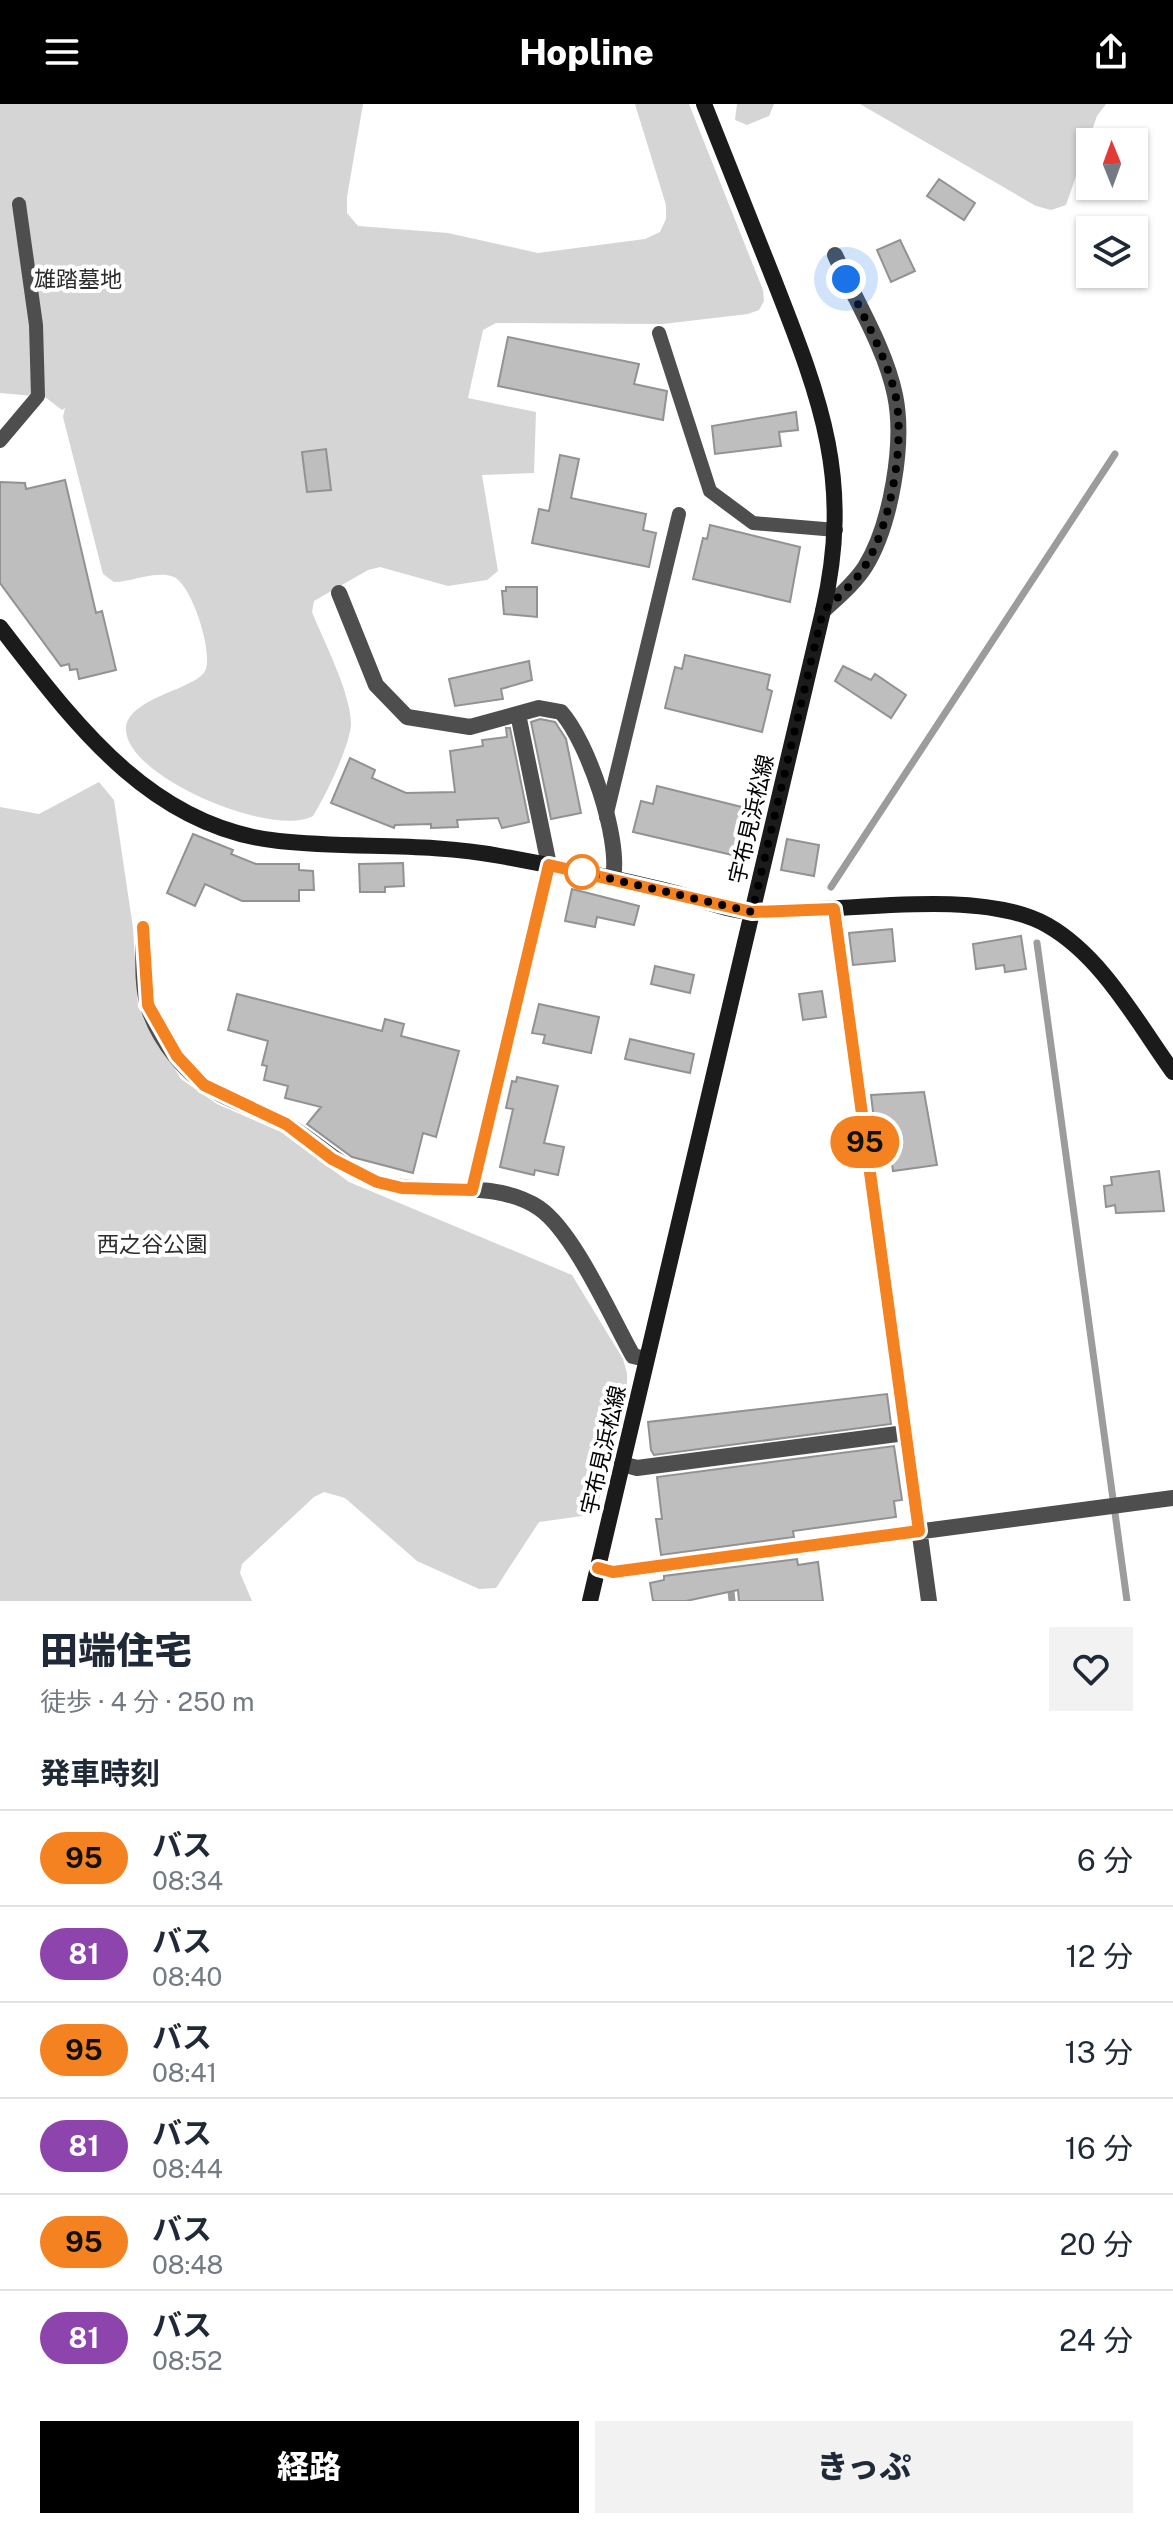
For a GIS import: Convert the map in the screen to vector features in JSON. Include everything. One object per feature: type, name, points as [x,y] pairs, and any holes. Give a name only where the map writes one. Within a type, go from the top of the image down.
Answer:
[{"type":"main road","name":"宇布見浜松線","points":[[590,1601],[823,611],[836,530],[832,457],[815,385],[704,104]]},
{"type":"main road","points":[[0,627],[65,711],[117,764],[167,802],[219,827],[276,841],[450,847],[613,878],[752,912],[988,906],[1008,909],[1046,924],[1093,962],[1173,1072]]},
{"type":"street","points":[[823,611],[852,584],[874,551],[886,514],[898,431],[890,377],[835,255]]},
{"type":"street","points":[[339,593],[376,685],[407,717],[470,727],[551,708],[569,721],[593,769],[616,862],[613,878]]},
{"type":"street","points":[[472,1190],[549,865],[518,714]]},
{"type":"street","points":[[834,909],[929,1601]]},
{"type":"street","points":[[143,927],[148,1005],[177,1056],[204,1085],[286,1124],[332,1159],[377,1182],[402,1188],[472,1190],[520,1198],[549,1216],[566,1236],[633,1356],[646,1359]]},
{"type":"street","points":[[622,1464],[637,1468],[905,1433]]},
{"type":"street","points":[[598,1568],[613,1572],[1173,1498]]},
{"type":"lane","points":[[0,441],[38,396],[36,325],[19,204]]},
{"type":"lane","points":[[659,333],[710,491],[753,523],[836,530]]},
{"type":"lane","points":[[606,820],[679,514]]},
{"type":"green space","name":"雄踏墓地","points":[[0,104],[363,104],[347,197],[347,213],[358,226],[448,233],[538,253],[645,239],[660,232],[666,219],[666,205],[635,104],[689,104],[763,290],[764,301],[759,310],[748,314],[663,324],[496,323],[483,330],[468,398],[536,412],[534,473],[482,475],[498,571],[487,580],[448,586],[380,567],[368,570],[314,601],[312,612],[347,698],[350,733],[342,758],[313,816],[294,821],[268,819],[206,800],[177,785],[151,768],[134,749],[126,731],[128,720],[136,710],[199,678],[205,671],[204,636],[188,593],[174,577],[152,576],[114,582],[103,574],[63,417],[65,408],[62,410],[45,397],[0,393]]},
{"type":"green space","points":[[737,104],[774,104],[769,116],[747,125],[735,120]]},
{"type":"green space","points":[[860,104],[1106,104],[1093,128],[1076,128],[1076,176],[1066,205],[1051,210],[1036,206]]},
{"type":"green space","name":"西之谷公園","points":[[99,782],[114,800],[133,928],[138,1007],[181,1079],[217,1104],[281,1132],[349,1182],[572,1275],[623,1359],[627,1389],[597,1508],[582,1516],[539,1522],[496,1588],[479,1589],[417,1561],[345,1498],[324,1492],[314,1497],[242,1564],[240,1573],[252,1601],[0,1601],[0,807],[39,814]]},
{"type":"building","points":[[939,179],[975,203],[964,220],[927,196]]},
{"type":"building","points":[[900,240],[915,271],[891,282],[877,250]]},
{"type":"building","points":[[508,337],[639,364],[634,384],[667,391],[663,420],[498,386]]},
{"type":"building","points":[[796,412],[798,430],[779,432],[781,446],[715,454],[712,426]]},
{"type":"building","points":[[326,449],[331,490],[307,492],[302,452]]},
{"type":"building","points":[[560,455],[579,459],[571,498],[646,514],[643,530],[656,533],[649,567],[532,543],[539,509],[549,511]]},
{"type":"building","points":[[65,480],[96,613],[102,611],[116,670],[79,679],[77,669],[70,670],[69,664],[61,666],[0,583],[0,482],[25,483],[26,489]]},
{"type":"building","points":[[710,525],[800,547],[790,602],[693,579],[703,538],[707,539]]},
{"type":"building","points":[[506,587],[537,587],[537,617],[504,614],[502,591],[506,591]]},
{"type":"building","points":[[685,655],[770,675],[767,689],[772,691],[762,732],[665,708],[675,667],[682,669]]},
{"type":"building","points":[[529,661],[532,680],[501,689],[503,699],[455,706],[449,679]]},
{"type":"building","points":[[843,666],[871,680],[875,674],[906,695],[891,718],[835,681]]},
{"type":"building","points":[[540,719],[555,722],[566,739],[581,813],[551,819],[531,722]]},
{"type":"building","points":[[506,728],[510,728],[529,822],[502,828],[498,818],[457,820],[458,827],[431,828],[431,824],[395,825],[394,828],[331,803],[350,758],[375,770],[372,778],[406,793],[455,792],[450,751],[483,746],[482,740],[507,737]]},
{"type":"building","points":[[657,786],[746,808],[742,825],[749,827],[741,857],[633,832],[641,801],[653,804]]},
{"type":"building","points":[[193,834],[233,850],[231,854],[256,864],[299,864],[299,870],[313,871],[314,890],[299,890],[299,901],[242,901],[205,884],[195,906],[167,893]]},
{"type":"building","points":[[787,839],[819,845],[814,876],[781,870]]},
{"type":"building","points":[[403,863],[404,886],[385,887],[385,892],[360,892],[359,864]]},
{"type":"building","points":[[572,889],[639,906],[634,925],[597,917],[595,927],[565,921]]},
{"type":"building","points":[[892,929],[895,961],[853,965],[849,933]]},
{"type":"building","points":[[1021,936],[1026,969],[1005,972],[1004,965],[976,969],[973,944]]},
{"type":"building","points":[[655,966],[694,975],[690,993],[651,984]]},
{"type":"building","points":[[822,991],[826,1017],[803,1020],[799,994]]},
{"type":"building","points":[[237,994],[382,1031],[385,1019],[404,1024],[401,1036],[459,1051],[436,1137],[423,1133],[413,1173],[352,1157],[307,1124],[321,1107],[285,1098],[288,1086],[264,1080],[267,1066],[262,1065],[268,1041],[228,1030]]},
{"type":"building","points":[[539,1004],[599,1017],[591,1053],[543,1043],[545,1035],[532,1033]]},
{"type":"building","points":[[630,1039],[694,1054],[690,1073],[625,1059]]},
{"type":"building","points":[[517,1077],[558,1086],[544,1143],[564,1147],[558,1175],[535,1170],[534,1175],[500,1167],[513,1109],[506,1108],[512,1081],[516,1082]]},
{"type":"building","points":[[924,1092],[937,1165],[893,1171],[887,1127],[875,1129],[871,1095]]},
{"type":"building","points":[[1159,1171],[1164,1211],[1116,1213],[1115,1205],[1106,1207],[1104,1186],[1112,1185],[1111,1177]]},
{"type":"building","points":[[887,1394],[891,1424],[654,1455],[651,1450],[648,1422]]},
{"type":"building","points":[[894,1446],[902,1500],[894,1501],[896,1517],[793,1531],[794,1537],[661,1555],[656,1519],[662,1519],[657,1477]]},
{"type":"building","points":[[797,1559],[798,1565],[818,1562],[823,1601],[739,1601],[738,1590],[686,1601],[653,1601],[650,1583],[664,1580],[664,1576]]},
{"type":"waterway","points":[[831,887],[1115,454]]},
{"type":"waterway","points":[[1037,943],[1113,1499]]},
{"type":"waterway","points":[[1115,1513],[1127,1601]]},
{"type":"waterway","points":[[730,1582],[732,1601]]},
{"type":"bus line","name":"95","points":[[143,927],[148,1005],[177,1056],[204,1085],[295,1129],[353,1173],[402,1188],[472,1190],[549,865],[752,912],[834,909],[919,1531],[613,1572],[598,1568]]},
{"type":"route","points":[[582,872],[752,912],[823,611],[852,584],[874,551],[886,514],[897,449],[898,413],[890,377],[846,279]]}]
